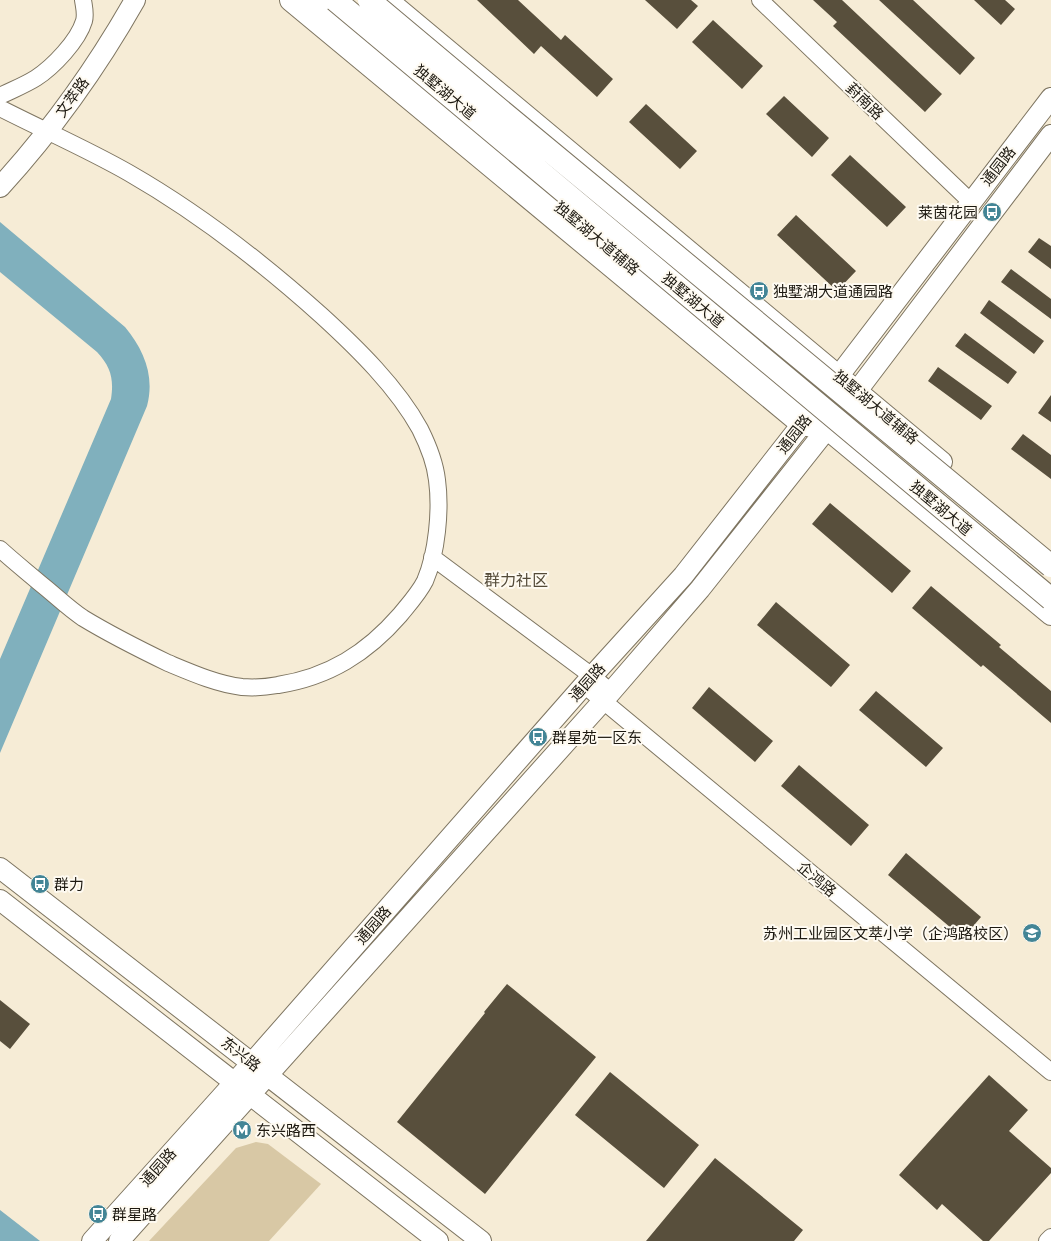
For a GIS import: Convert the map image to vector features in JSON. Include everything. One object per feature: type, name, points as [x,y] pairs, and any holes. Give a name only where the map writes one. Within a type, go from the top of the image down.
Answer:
[{"type":"highway","points":[[291,0],[605,252],[632,283],[806,419],[834,421]]},
{"type":"highway","name":"独墅湖大道","points":[[335,0],[1051,599]]},
{"type":"highway","name":"独墅湖大道","points":[[369,0],[1051,566]]},
{"type":"highway","points":[[632,283],[664,293]]},
{"type":"main road","name":"文萃路","points":[[0,187],[48,130],[107,46],[136,0]]},
{"type":"main road","name":"独墅湖大道辅路","points":[[309,0],[605,252],[664,293],[806,419]]},
{"type":"main road","name":"独墅湖大道辅路","points":[[388,0],[1051,552]]},
{"type":"main road","name":"通园路","points":[[92,1241],[252,1063],[588,680],[683,576],[806,419],[1051,98]]},
{"type":"main road","name":"通园路","points":[[119,1241],[268,1076],[700,589],[834,421],[1051,135]]},
{"type":"main road","points":[[605,252],[652,257],[822,398],[834,421],[1051,615]]},
{"type":"main road","name":"东兴路","points":[[0,868],[481,1241]]},
{"type":"main road","name":"东兴路","points":[[0,900],[438,1241]]},
{"type":"street","points":[[0,96],[37,77],[64,52],[72,42],[84,20],[85,11],[83,0]]},
{"type":"street","name":"葑南路","points":[[760,0],[971,202]]},
{"type":"street","points":[[0,108],[48,130],[158,190],[218,232],[306,302],[342,334],[384,379],[411,414],[428,446],[438,481],[438,518],[432,557],[427,576],[420,591],[394,622],[366,648],[349,660],[321,674],[302,680],[267,687],[244,687],[222,683],[187,671],[134,647],[97,626],[68,606],[0,549]]},
{"type":"street","name":"企鸿路","points":[[432,557],[588,680],[1051,1072]]},
{"type":"street","points":[[1047,1241],[1051,1237]]},
{"type":"shaded area","points":[[256,1142],[268,1144],[321,1184],[269,1241],[149,1241],[236,1148]]},
{"type":"water","points":[[0,222],[125,327],[138,345],[142,354],[149,374],[150,384],[147,406],[0,753],[0,659],[111,399],[112,379],[106,363],[97,352],[0,272]]},
{"type":"water","points":[[0,1210],[40,1241],[0,1241]]},
{"type":"building","points":[[477,0],[518,0],[561,40],[565,35],[613,79],[597,97],[541,46],[534,54]]},
{"type":"building","points":[[645,0],[691,0],[698,6],[677,29]]},
{"type":"building","points":[[813,0],[842,0],[942,94],[925,112],[833,26],[837,22]]},
{"type":"building","points":[[879,0],[913,0],[975,58],[960,75]]},
{"type":"building","points":[[974,0],[1005,0],[1015,9],[1001,25]]},
{"type":"building","points":[[713,20],[763,66],[742,89],[692,42]]},
{"type":"building","points":[[784,96],[829,138],[812,157],[766,114]]},
{"type":"building","points":[[646,104],[697,151],[680,169],[629,122]]},
{"type":"building","points":[[850,155],[906,207],[887,227],[831,175]]},
{"type":"building","points":[[796,215],[856,271],[837,291],[777,235]]},
{"type":"building","points":[[1039,238],[1051,246],[1051,269],[1028,252]]},
{"type":"building","points":[[1011,269],[1051,299],[1051,319],[1001,282]]},
{"type":"building","points":[[989,300],[1044,341],[1034,354],[980,313]]},
{"type":"building","points":[[965,333],[1017,372],[1008,384],[955,346]]},
{"type":"building","points":[[938,367],[992,406],[981,420],[928,381]]},
{"type":"building","points":[[1051,395],[1051,422],[1038,413]]},
{"type":"building","points":[[1023,434],[1051,455],[1051,479],[1011,449]]},
{"type":"building","points":[[830,503],[911,571],[892,593],[812,524]]},
{"type":"building","points":[[931,586],[1001,645],[999,647],[1051,691],[1051,723],[983,665],[981,667],[912,608]]},
{"type":"building","points":[[776,602],[850,665],[831,687],[757,625]]},
{"type":"building","points":[[709,687],[773,741],[755,762],[692,708]]},
{"type":"building","points":[[876,691],[943,748],[926,767],[859,710]]},
{"type":"building","points":[[799,765],[869,825],[851,846],[781,786]]},
{"type":"building","points":[[906,853],[981,917],[963,938],[888,875]]},
{"type":"building","points":[[507,984],[596,1057],[485,1194],[397,1122]]},
{"type":"building","points":[[0,1000],[30,1024],[10,1049],[0,1041]]},
{"type":"building","points":[[610,1072],[699,1145],[664,1188],[575,1115]]},
{"type":"building","points":[[989,1075],[1028,1110],[1009,1131],[1051,1168],[1051,1173],[989,1241],[983,1241],[942,1204],[937,1210],[899,1175]]},
{"type":"building","points":[[715,1158],[803,1230],[794,1241],[646,1241]]},
{"type":"place","name":"莱茵花园","points":[[992,212]]},
{"type":"place","name":"独墅湖大道通园路","points":[[759,291]]},
{"type":"place","name":"群星苑一区东","points":[[538,737]]},
{"type":"place","name":"群力","points":[[40,884]]},
{"type":"place","name":"苏州工业园区文萃小学（企鸿路校区）","points":[[1032,933]]},
{"type":"place","name":"东兴路西","points":[[242,1130]]},
{"type":"place","name":"群星路","points":[[98,1214]]},
{"type":"district","name":"群力社区","points":[[516,580]]}]
